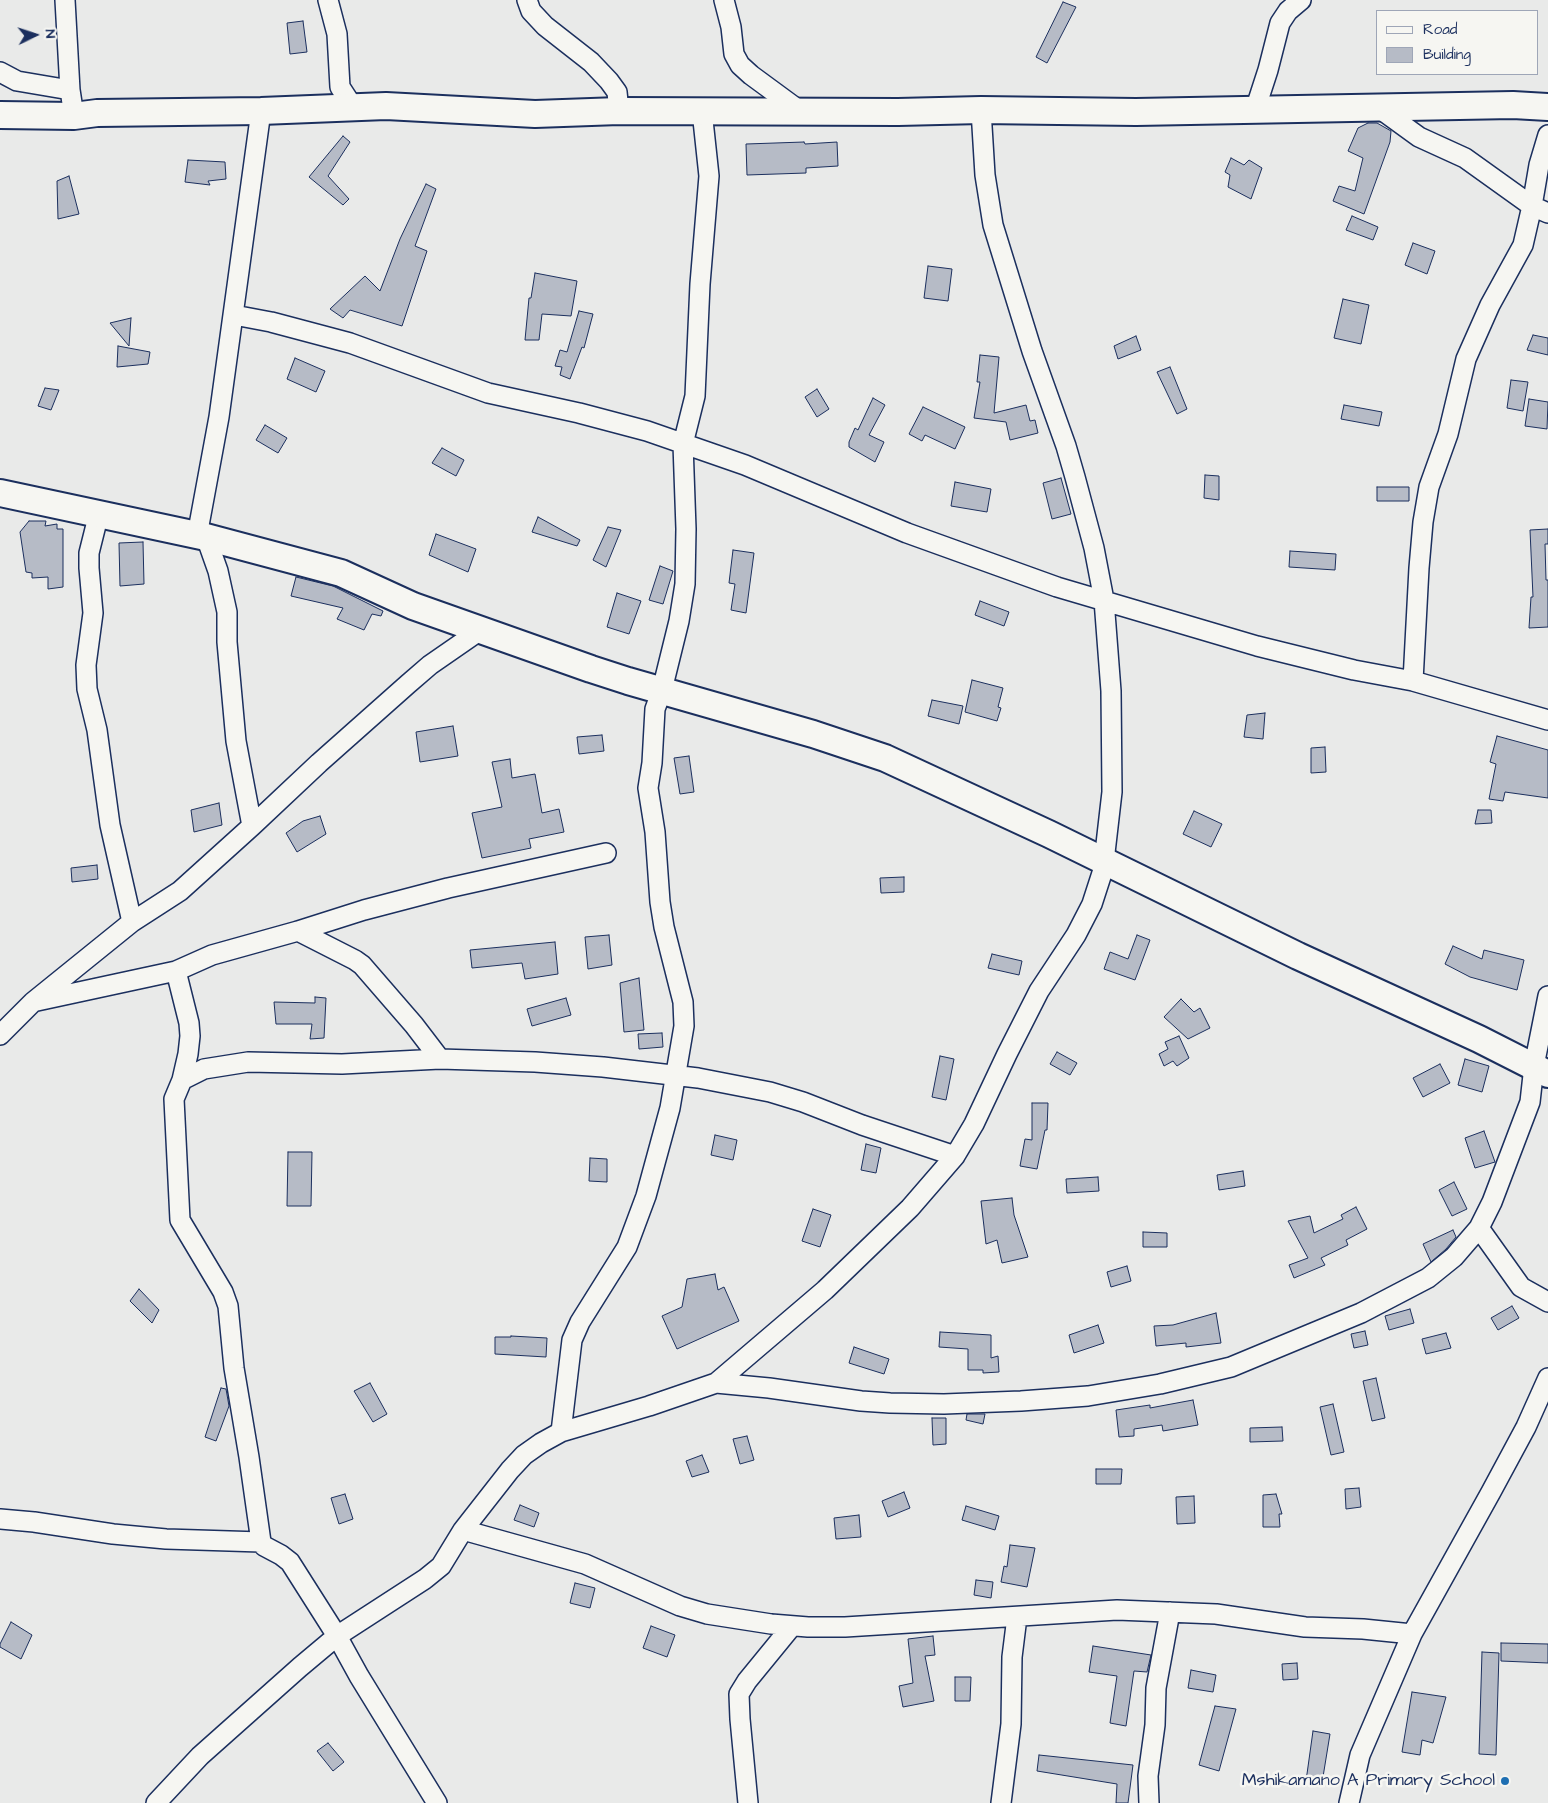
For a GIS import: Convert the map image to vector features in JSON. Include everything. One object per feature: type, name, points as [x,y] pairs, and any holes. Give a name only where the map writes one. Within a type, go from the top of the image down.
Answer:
[{"type":"street","points":[[65,0],[70,90],[74,116]]},
{"type":"street","points":[[328,0],[337,34],[340,86],[353,107]]},
{"type":"street","points":[[527,0],[531,11],[546,26],[591,62],[609,80],[617,92],[619,111]]},
{"type":"street","points":[[724,0],[731,27],[734,54],[740,65],[800,111]]},
{"type":"street","points":[[1255,110],[1280,23],[1290,8],[1301,0]]},
{"type":"street","points":[[0,72],[17,81],[70,90]]},
{"type":"street","points":[[0,115],[74,116],[97,113],[261,111],[386,106],[535,114],[619,111],[898,112],[982,110],[1136,112],[1513,105],[1548,107]]},
{"type":"street","points":[[1379,108],[1418,137],[1465,158],[1540,210]]},
{"type":"street","points":[[156,1803],[200,1756],[337,1636],[425,1579],[441,1566],[463,1530],[524,1455],[561,1432],[649,1406],[716,1383],[826,1290],[910,1208],[955,1156],[974,1124],[1007,1054],[1040,991],[1076,935],[1092,904],[1104,862],[1112,792],[1111,691],[1104,600],[1094,548],[1066,446],[1032,352],[993,225],[985,175],[982,110]]},
{"type":"street","points":[[252,826],[236,741],[227,642],[227,612],[218,571],[202,537],[261,111]]},
{"type":"street","points":[[561,1432],[572,1340],[580,1322],[627,1247],[651,1180],[677,1075],[684,1026],[684,1007],[661,912],[654,832],[648,794],[652,763],[654,717],[680,621],[685,584],[686,529],[683,444],[695,396],[700,284],[708,189],[708,159],[702,111]]},
{"type":"street","points":[[1413,681],[1419,568],[1423,522],[1429,487],[1448,434],[1466,359],[1490,305],[1540,210],[1539,165],[1548,135]]},
{"type":"street","points":[[234,315],[271,322],[350,343],[488,392],[614,422],[683,444],[745,465],[907,533],[1058,587],[1257,646],[1354,670],[1413,681],[1548,720]]},
{"type":"street","points":[[0,493],[99,513],[202,537],[341,573],[413,606],[591,668],[813,734],[885,758],[1049,834],[1298,956],[1380,992],[1541,1070]]},
{"type":"street","points":[[99,513],[89,553],[93,613],[86,665],[87,689],[97,730],[110,825],[132,922]]},
{"type":"street","points":[[0,1035],[32,1002],[132,922],[180,891],[318,763],[430,665],[482,629]]},
{"type":"street","points":[[32,1002],[176,971],[212,955],[364,910],[448,888],[606,853]]},
{"type":"street","points":[[298,931],[362,965],[414,1025],[440,1059]]},
{"type":"street","points":[[176,971],[189,1023],[190,1036],[182,1080],[174,1099],[180,1220],[223,1292],[228,1306],[234,1368],[250,1457],[261,1542],[264,1546],[290,1562],[337,1636],[429,1800]]},
{"type":"street","points":[[716,1383],[769,1388],[861,1401],[944,1404],[1088,1396],[1160,1384],[1230,1367],[1361,1314],[1428,1278],[1454,1257],[1479,1228],[1492,1202],[1541,1070],[1548,996]]},
{"type":"street","points":[[182,1080],[204,1068],[248,1062],[342,1064],[440,1059],[535,1062],[602,1067],[677,1075],[770,1092],[804,1102],[955,1156]]},
{"type":"street","points":[[1479,1228],[1521,1287],[1548,1302]]},
{"type":"street","points":[[1349,1803],[1360,1755],[1412,1634],[1526,1427],[1548,1378]]},
{"type":"street","points":[[0,1520],[34,1522],[113,1534],[166,1539],[261,1542]]},
{"type":"street","points":[[463,1530],[584,1564],[692,1610],[771,1624],[845,1627],[1117,1610],[1216,1614],[1305,1627],[1363,1629],[1412,1634]]},
{"type":"street","points":[[1148,1803],[1148,1776],[1156,1688],[1170,1612]]},
{"type":"street","points":[[1001,1803],[1011,1724],[1012,1658],[1017,1617]]},
{"type":"street","points":[[748,1803],[739,1694],[746,1681],[792,1626]]},
{"type":"building","points":[[1063,2],[1076,7],[1047,63],[1036,57]]},
{"type":"building","points":[[303,21],[307,52],[290,54],[287,23]]},
{"type":"building","points":[[1368,123],[1377,123],[1391,131],[1390,142],[1364,214],[1333,201],[1339,186],[1355,191],[1363,158],[1348,151],[1358,128]]},
{"type":"building","points":[[343,136],[350,142],[328,176],[349,199],[343,205],[309,177]]},
{"type":"building","points":[[804,142],[805,144],[837,142],[838,166],[806,168],[806,173],[747,175],[746,144]]},
{"type":"building","points":[[1231,158],[1244,165],[1249,160],[1262,168],[1251,199],[1228,187],[1230,175],[1225,172]]},
{"type":"building","points":[[188,160],[225,162],[226,179],[208,181],[210,185],[185,182]]},
{"type":"building","points":[[69,176],[79,214],[58,219],[57,181]]},
{"type":"building","points":[[426,184],[436,189],[415,246],[427,251],[402,326],[350,310],[343,318],[330,309],[365,276],[380,291],[400,239]]},
{"type":"building","points":[[1352,216],[1378,227],[1373,240],[1346,230]]},
{"type":"building","points":[[1413,243],[1435,251],[1427,274],[1405,265]]},
{"type":"building","points":[[928,266],[952,269],[948,301],[924,298]]},
{"type":"building","points":[[535,273],[577,281],[571,316],[542,314],[539,340],[525,340],[529,298],[531,298]]},
{"type":"building","points":[[1343,299],[1369,305],[1361,344],[1334,338]]},
{"type":"building","points":[[579,311],[593,314],[584,348],[582,347],[570,379],[560,375],[562,367],[555,366],[560,350],[567,352]]},
{"type":"building","points":[[131,318],[129,346],[110,323]]},
{"type":"building","points":[[1533,335],[1548,338],[1548,355],[1527,350]]},
{"type":"building","points":[[1136,336],[1141,350],[1118,359],[1114,346]]},
{"type":"building","points":[[118,346],[150,352],[148,364],[117,367]]},
{"type":"building","points":[[980,355],[999,357],[994,413],[1026,405],[1030,421],[1035,420],[1038,433],[1010,440],[1006,422],[974,418],[980,382],[977,382]]},
{"type":"building","points":[[295,358],[325,371],[316,392],[287,379]]},
{"type":"building","points":[[1170,367],[1187,409],[1177,414],[1157,372]]},
{"type":"building","points":[[1511,380],[1528,382],[1523,411],[1507,408]]},
{"type":"building","points":[[45,388],[59,390],[51,410],[38,406]]},
{"type":"building","points":[[817,389],[829,409],[817,417],[805,397]]},
{"type":"building","points":[[873,398],[885,405],[869,435],[884,442],[875,462],[849,447],[849,442],[855,428],[858,430]]},
{"type":"building","points":[[1529,399],[1548,402],[1547,429],[1525,426]]},
{"type":"building","points":[[1344,405],[1382,412],[1379,426],[1341,419]]},
{"type":"building","points":[[923,407],[965,427],[955,449],[925,435],[922,441],[909,434]]},
{"type":"building","points":[[265,425],[287,438],[278,453],[256,440]]},
{"type":"building","points":[[442,448],[464,460],[456,476],[432,463]]},
{"type":"building","points":[[1205,475],[1219,476],[1219,500],[1204,498]]},
{"type":"building","points":[[1061,478],[1071,514],[1052,519],[1043,483]]},
{"type":"building","points":[[955,482],[991,489],[987,512],[951,506]]},
{"type":"building","points":[[1377,487],[1409,487],[1409,501],[1377,501]]},
{"type":"building","points":[[538,517],[580,540],[577,546],[532,532]]},
{"type":"building","points":[[29,521],[46,521],[45,526],[57,524],[57,529],[63,529],[63,587],[48,589],[48,577],[32,578],[32,573],[26,572],[20,532]]},
{"type":"building","points":[[608,527],[621,530],[606,567],[593,560]]},
{"type":"building","points":[[1548,529],[1548,544],[1545,544],[1546,580],[1548,580],[1548,627],[1529,628],[1531,597],[1533,597],[1530,530]]},
{"type":"building","points":[[436,534],[476,549],[468,572],[429,555]]},
{"type":"building","points":[[143,542],[144,584],[120,586],[119,543]]},
{"type":"building","points":[[733,550],[754,553],[746,613],[731,610],[735,584],[729,583]]},
{"type":"building","points":[[1290,551],[1336,554],[1335,570],[1289,567]]},
{"type":"building","points":[[660,566],[673,571],[663,604],[649,600]]},
{"type":"building","points":[[296,577],[333,586],[383,611],[381,616],[372,614],[364,630],[337,619],[343,608],[291,596]]},
{"type":"building","points":[[617,593],[641,601],[629,634],[607,627]]},
{"type":"building","points":[[980,601],[1009,612],[1004,626],[975,615]]},
{"type":"building","points":[[972,680],[1003,688],[998,707],[1001,708],[997,721],[965,712]]},
{"type":"building","points":[[932,700],[963,706],[959,724],[928,716]]},
{"type":"building","points":[[1265,713],[1263,739],[1244,737],[1247,715]]},
{"type":"building","points":[[453,726],[458,756],[420,762],[416,732]]},
{"type":"building","points":[[602,735],[604,751],[579,754],[577,737]]},
{"type":"building","points":[[1497,736],[1548,750],[1548,798],[1505,792],[1503,801],[1489,799],[1496,764],[1490,762]]},
{"type":"building","points":[[1325,747],[1326,772],[1311,773],[1311,748]]},
{"type":"building","points":[[689,756],[694,792],[680,794],[674,758]]},
{"type":"building","points":[[510,759],[512,778],[535,774],[542,813],[559,809],[564,832],[529,839],[531,848],[482,858],[472,813],[502,807],[492,762]]},
{"type":"building","points":[[219,803],[222,825],[194,832],[191,810]]},
{"type":"building","points":[[1478,810],[1491,810],[1492,823],[1475,824]]},
{"type":"building","points":[[1194,811],[1222,824],[1211,847],[1183,834]]},
{"type":"building","points":[[320,816],[326,834],[297,852],[286,833],[303,821]]},
{"type":"building","points":[[97,865],[98,879],[72,882],[71,868]]},
{"type":"building","points":[[904,877],[904,892],[881,893],[880,878]]},
{"type":"building","points":[[609,935],[612,965],[588,969],[585,937]]},
{"type":"building","points":[[1137,935],[1150,940],[1135,980],[1104,969],[1110,952],[1128,959]]},
{"type":"building","points":[[555,942],[558,974],[525,979],[522,963],[472,968],[470,950]]},
{"type":"building","points":[[1453,946],[1482,959],[1484,950],[1524,960],[1517,990],[1470,977],[1445,964]]},
{"type":"building","points":[[992,954],[1022,961],[1019,975],[988,968]]},
{"type":"building","points":[[639,978],[644,1030],[624,1032],[620,983]]},
{"type":"building","points":[[315,997],[326,998],[324,1038],[310,1039],[312,1024],[276,1024],[274,1002],[315,1003]]},
{"type":"building","points":[[566,998],[571,1015],[532,1026],[527,1009]]},
{"type":"building","points":[[1181,999],[1194,1012],[1200,1008],[1210,1028],[1188,1039],[1164,1017]]},
{"type":"building","points":[[662,1033],[663,1047],[639,1049],[638,1034]]},
{"type":"building","points":[[1179,1036],[1189,1058],[1177,1066],[1173,1061],[1164,1066],[1159,1054],[1168,1049],[1165,1042]]},
{"type":"building","points":[[1057,1052],[1077,1063],[1070,1075],[1050,1064]]},
{"type":"building","points":[[940,1056],[954,1059],[946,1100],[932,1097]]},
{"type":"building","points":[[1465,1059],[1489,1066],[1482,1092],[1458,1085]]},
{"type":"building","points":[[1440,1064],[1450,1083],[1423,1097],[1413,1078]]},
{"type":"building","points":[[1032,1103],[1048,1103],[1047,1130],[1045,1130],[1037,1169],[1020,1166],[1025,1139],[1032,1140]]},
{"type":"building","points":[[1484,1131],[1495,1162],[1475,1168],[1465,1138]]},
{"type":"building","points":[[715,1135],[737,1140],[733,1160],[711,1155]]},
{"type":"building","points":[[866,1144],[881,1148],[876,1173],[861,1170]]},
{"type":"building","points":[[288,1152],[312,1152],[311,1206],[287,1206]]},
{"type":"building","points":[[590,1158],[607,1159],[607,1182],[589,1181]]},
{"type":"building","points":[[1243,1171],[1245,1186],[1219,1190],[1217,1175]]},
{"type":"building","points":[[1098,1177],[1099,1191],[1067,1193],[1066,1179]]},
{"type":"building","points":[[1454,1182],[1467,1209],[1452,1216],[1439,1190]]},
{"type":"building","points":[[1012,1198],[1014,1215],[1028,1257],[1002,1263],[997,1240],[986,1244],[981,1201]]},
{"type":"building","points":[[1356,1207],[1367,1229],[1346,1240],[1348,1245],[1321,1258],[1325,1265],[1294,1278],[1289,1265],[1308,1258],[1288,1221],[1310,1216],[1314,1233],[1343,1219],[1341,1215]]},
{"type":"building","points":[[813,1209],[831,1215],[820,1247],[802,1241]]},
{"type":"building","points":[[1453,1230],[1456,1237],[1431,1262],[1423,1244]]},
{"type":"building","points":[[1143,1232],[1167,1233],[1167,1247],[1143,1247]]},
{"type":"building","points":[[1127,1266],[1131,1281],[1111,1287],[1107,1272]]},
{"type":"building","points":[[715,1274],[718,1290],[724,1287],[739,1321],[677,1349],[662,1316],[682,1307],[687,1279]]},
{"type":"building","points":[[139,1289],[159,1310],[152,1323],[130,1301]]},
{"type":"building","points":[[1512,1306],[1519,1318],[1498,1330],[1491,1318]]},
{"type":"building","points":[[1410,1309],[1414,1323],[1389,1330],[1385,1316]]},
{"type":"building","points":[[1216,1313],[1221,1343],[1186,1347],[1186,1343],[1156,1346],[1154,1326],[1173,1325]]},
{"type":"building","points":[[1098,1325],[1104,1343],[1074,1353],[1069,1335]]},
{"type":"building","points":[[1365,1331],[1368,1345],[1354,1348],[1351,1334]]},
{"type":"building","points":[[940,1332],[991,1335],[991,1358],[998,1356],[999,1372],[983,1373],[983,1370],[968,1370],[968,1349],[939,1347]]},
{"type":"building","points":[[1446,1333],[1451,1348],[1426,1354],[1422,1339]]},
{"type":"building","points":[[495,1337],[547,1338],[546,1357],[495,1354]]},
{"type":"building","points":[[854,1347],[889,1359],[884,1374],[849,1363]]},
{"type":"building","points":[[1376,1378],[1385,1418],[1372,1421],[1363,1381]]},
{"type":"building","points":[[370,1383],[387,1414],[373,1422],[354,1391]]},
{"type":"building","points":[[221,1388],[226,1389],[229,1406],[216,1441],[205,1437]]},
{"type":"building","points":[[1193,1400],[1198,1425],[1163,1431],[1162,1425],[1134,1429],[1134,1436],[1119,1437],[1116,1410],[1150,1405],[1150,1408]]},
{"type":"building","points":[[1333,1404],[1344,1452],[1331,1455],[1320,1407]]},
{"type":"building","points":[[967,1414],[985,1414],[983,1424],[966,1420]]},
{"type":"building","points":[[932,1418],[946,1418],[946,1444],[933,1445]]},
{"type":"building","points":[[1282,1427],[1283,1441],[1250,1442],[1250,1428]]},
{"type":"building","points":[[747,1436],[754,1460],[740,1464],[733,1439]]},
{"type":"building","points":[[702,1455],[709,1472],[692,1477],[686,1461]]},
{"type":"building","points":[[1096,1469],[1122,1469],[1121,1484],[1096,1484]]},
{"type":"building","points":[[1359,1488],[1361,1507],[1346,1509],[1345,1489]]},
{"type":"building","points":[[904,1492],[910,1508],[888,1517],[882,1501]]},
{"type":"building","points":[[345,1494],[353,1519],[339,1524],[331,1498]]},
{"type":"building","points":[[1276,1494],[1282,1514],[1279,1514],[1280,1527],[1263,1527],[1263,1495]]},
{"type":"building","points":[[1194,1496],[1195,1523],[1177,1524],[1176,1497]]},
{"type":"building","points":[[520,1505],[539,1513],[534,1527],[514,1520]]},
{"type":"building","points":[[966,1506],[999,1516],[995,1530],[962,1520]]},
{"type":"building","points":[[859,1515],[861,1537],[836,1539],[834,1518]]},
{"type":"building","points":[[1010,1545],[1035,1548],[1027,1587],[1001,1582],[1004,1566],[1007,1567]]},
{"type":"building","points":[[976,1580],[993,1582],[991,1598],[974,1595]]},
{"type":"building","points":[[575,1583],[595,1588],[590,1608],[570,1603]]},
{"type":"building","points":[[11,1622],[32,1635],[21,1659],[0,1647]]},
{"type":"building","points":[[651,1626],[675,1635],[667,1657],[643,1648]]},
{"type":"building","points":[[933,1636],[935,1655],[925,1656],[934,1701],[903,1707],[899,1686],[913,1683],[908,1639]]},
{"type":"building","points":[[1501,1643],[1548,1644],[1548,1663],[1501,1661]]},
{"type":"building","points":[[1093,1646],[1151,1655],[1147,1672],[1134,1671],[1126,1726],[1110,1723],[1117,1676],[1089,1672]]},
{"type":"building","points":[[1482,1652],[1499,1653],[1496,1755],[1479,1754]]},
{"type":"building","points":[[1297,1663],[1298,1679],[1283,1680],[1282,1664]]},
{"type":"building","points":[[1191,1670],[1216,1675],[1213,1692],[1188,1688]]},
{"type":"building","points":[[955,1677],[971,1677],[970,1701],[955,1701]]},
{"type":"building","points":[[1412,1692],[1446,1697],[1433,1743],[1422,1740],[1420,1755],[1402,1752]]},
{"type":"building","points":[[1215,1706],[1236,1709],[1219,1771],[1199,1765]]},
{"type":"building","points":[[1313,1731],[1330,1734],[1322,1783],[1306,1781]]},
{"type":"building","points":[[328,1743],[344,1762],[333,1771],[317,1751]]},
{"type":"building","points":[[1039,1755],[1133,1765],[1128,1803],[1116,1803],[1117,1784],[1037,1771]]},
{"type":"place","name":"Mshikamano A Primary School","points":[[1505,1781]]}]
